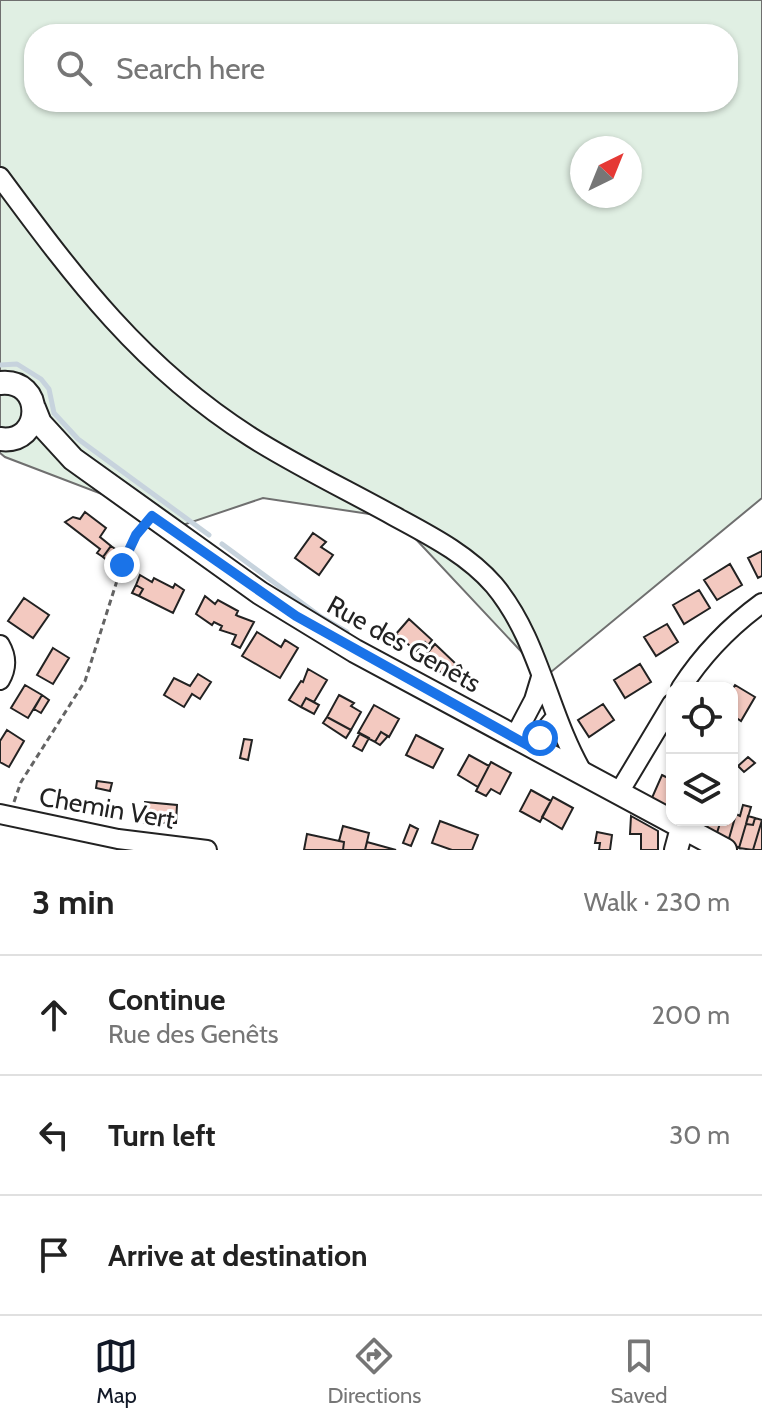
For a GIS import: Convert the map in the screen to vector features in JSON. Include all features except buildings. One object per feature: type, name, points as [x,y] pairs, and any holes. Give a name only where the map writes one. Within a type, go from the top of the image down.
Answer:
[{"type":"main road","name":"Rue des Genêts","points":[[0,383],[17,385],[25,390],[40,423],[73,459],[296,616],[725,850]]},
{"type":"main road","points":[[5,440],[29,427],[34,408]]},
{"type":"main road","name":"Rue des Genêts","points":[[5,440],[31,441],[73,459]]},
{"type":"main road","points":[[676,850],[682,828]]},
{"type":"street","points":[[0,177],[90,296],[138,347],[188,392],[253,438],[447,546],[492,583],[521,624],[567,746],[585,776]]},
{"type":"street","points":[[685,682],[710,648],[737,621],[762,603]]},
{"type":"street","points":[[0,645],[6,666],[0,680]]},
{"type":"street","points":[[522,742],[541,677]]},
{"type":"street","points":[[618,794],[666,714]]},
{"type":"street","points":[[522,742],[556,717]]},
{"type":"street","name":"Chemin Vert","points":[[4,815],[118,839],[207,850]]},
{"type":"path","points":[[4,815],[21,782],[85,681],[122,565],[136,535],[152,516]]},
{"type":"green space","points":[[0,0],[762,0],[762,498],[545,677],[396,518],[263,498],[183,525],[0,453]]},
{"type":"waterway","points":[[0,365],[17,364],[41,379],[49,389],[54,413],[78,439],[209,535]]},
{"type":"waterway","points":[[222,544],[321,617],[347,632]]},
{"type":"route","points":[[122,565],[136,535],[152,516],[260,593],[355,651],[531,747],[540,738]]}]
